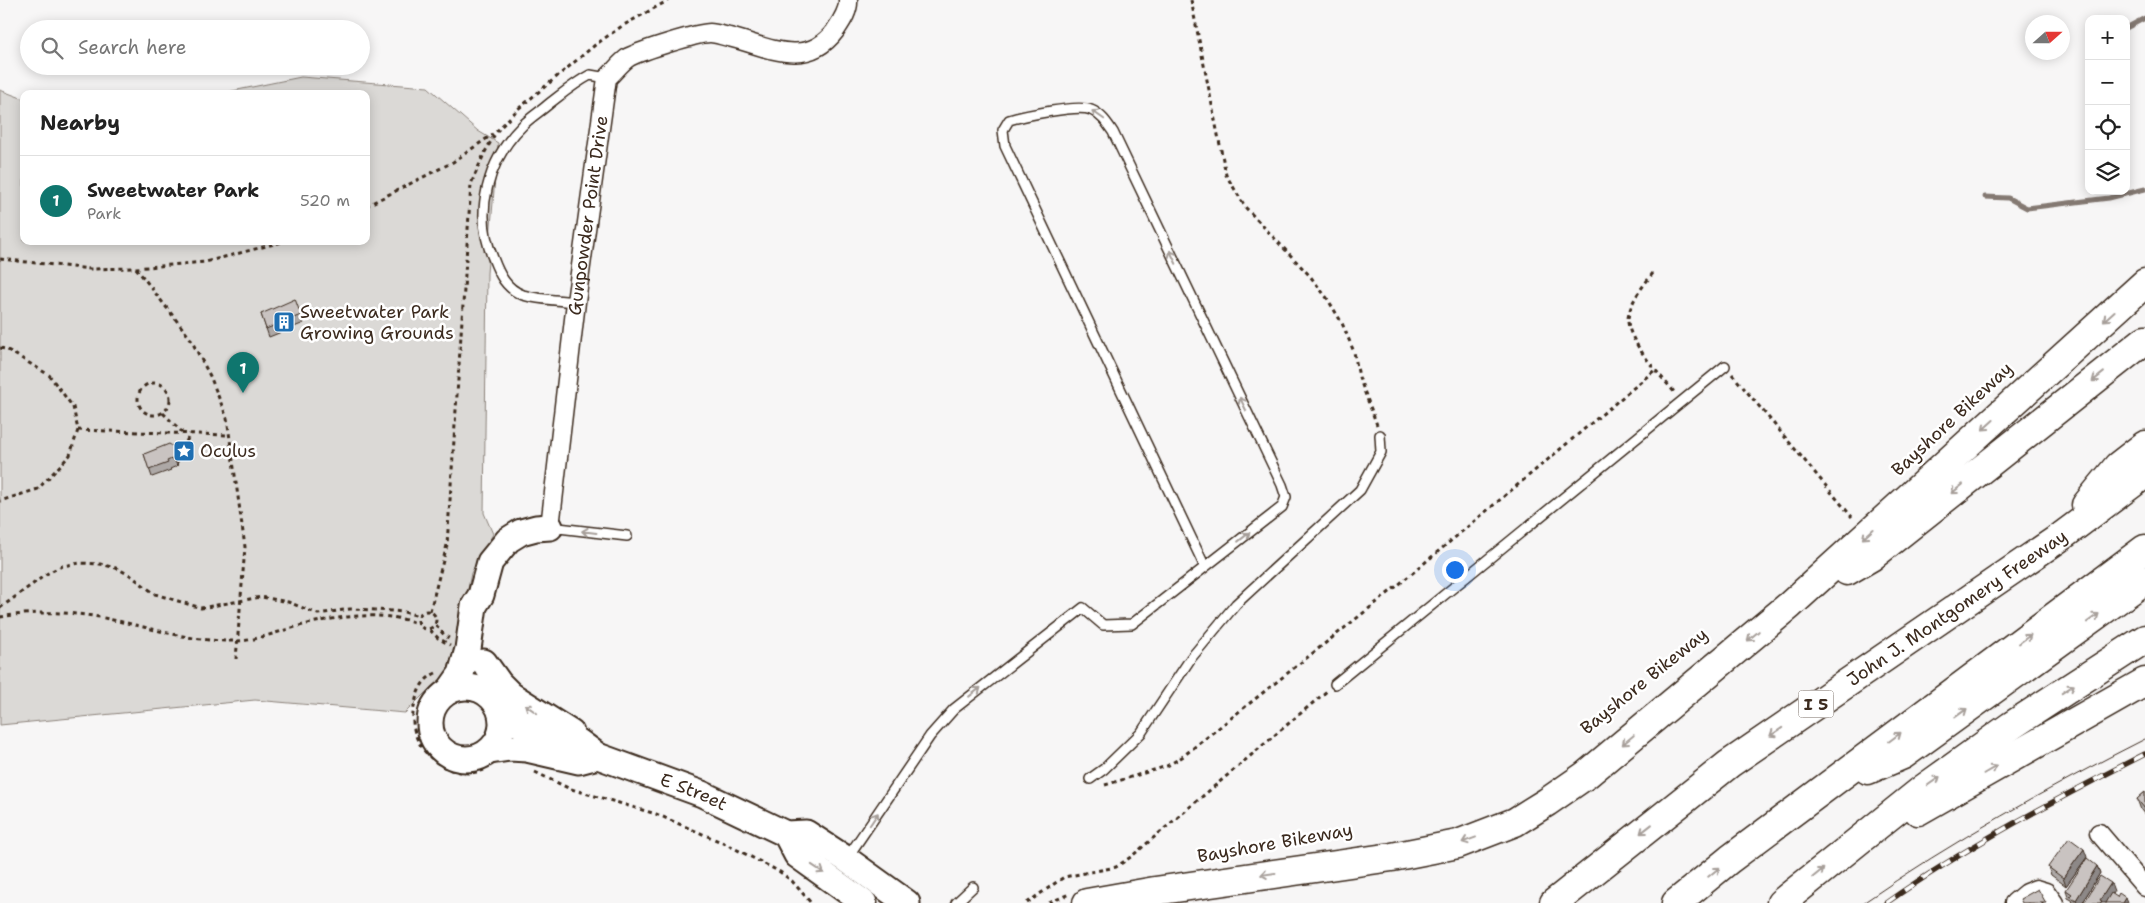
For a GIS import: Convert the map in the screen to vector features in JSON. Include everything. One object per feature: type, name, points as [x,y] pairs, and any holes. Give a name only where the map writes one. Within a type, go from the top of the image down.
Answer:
[{"type":"highway","points":[[1081,898],[1154,891],[1392,857],[1458,844],[1515,822],[1548,802],[1586,775],[1790,605],[2145,283]]},
{"type":"highway","points":[[1790,605],[1871,557],[2145,340]]},
{"type":"highway","points":[[2062,536],[2118,466],[2145,445]]},
{"type":"highway","name":"John J. Montgomery Freeway","points":[[1554,903],[1729,764],[2062,536],[2145,474]]},
{"type":"highway","points":[[1676,903],[1730,859],[2145,548]]},
{"type":"highway","points":[[1828,787],[1903,755],[2145,580]]},
{"type":"highway","points":[[1781,903],[1923,789],[2011,726],[2145,638]]},
{"type":"highway","points":[[1855,844],[1925,807],[2145,682]]},
{"type":"main road","points":[[481,595],[485,611],[482,652],[498,707],[501,735],[491,759],[480,757],[469,759],[457,758],[445,753],[434,741],[430,726],[432,710],[446,680],[461,674],[468,649],[474,606],[481,595],[484,578],[490,562],[508,540],[521,532],[550,527]]},
{"type":"main road","points":[[484,662],[499,683],[511,695],[537,713],[572,734],[590,738],[631,754],[648,774]]},
{"type":"main road","points":[[446,680],[460,687],[472,686],[483,690],[498,707]]},
{"type":"main road","name":"E Street","points":[[498,707],[532,731],[579,742],[598,756],[702,794],[786,834],[806,833],[907,903]]},
{"type":"main road","name":"E Street","points":[[491,759],[510,748],[527,749],[579,761],[598,756]]},
{"type":"main road","points":[[786,834],[798,855],[864,903]]},
{"type":"street","points":[[607,78],[629,58],[688,38],[711,33],[776,51],[794,53],[812,50],[828,41],[841,22],[848,6],[848,0]]},
{"type":"street","name":"Gunpowder Point Drive","points":[[550,527],[576,302],[607,78]]},
{"type":"street","points":[[2099,834],[2145,887]]},
{"type":"street","points":[[2014,903],[2026,892],[2036,889],[2046,892],[2054,903]]},
{"type":"lane","points":[[576,302],[524,295],[509,287],[499,273],[485,236],[484,213],[487,188],[495,164],[507,144],[523,125],[575,83],[590,75],[607,78]]},
{"type":"lane","points":[[846,859],[930,736],[954,709],[1083,608],[1103,624],[1132,624],[1282,507],[1286,497],[1282,485],[1113,132],[1104,119],[1090,109],[1072,109],[1021,116],[1009,120],[1003,130],[1005,146],[1205,567]]},
{"type":"lane","points":[[1335,684],[1725,366]]},
{"type":"lane","points":[[1090,779],[1104,769],[1141,733],[1190,658],[1236,604],[1360,490],[1381,452],[1380,435]]},
{"type":"lane","points":[[550,527],[627,536]]},
{"type":"lane","points":[[956,903],[973,887]]},
{"type":"path","points":[[1191,0],[1226,175],[1246,208],[1310,276],[1337,315],[1354,352],[1359,377],[1380,435]]},
{"type":"path","points":[[370,204],[453,162],[496,132]]},
{"type":"path","points":[[0,259],[90,269],[136,268],[205,262],[271,245]]},
{"type":"path","points":[[136,268],[190,338],[210,376],[227,418],[245,547],[236,660]]},
{"type":"path","points":[[1653,274],[1632,303],[1628,319],[1632,336],[1682,402]]},
{"type":"path","points":[[0,348],[6,349],[49,375],[73,407],[78,430],[70,455],[38,489],[0,501]]},
{"type":"path","points":[[1725,366],[1852,517]]},
{"type":"path","points":[[1097,788],[1167,766],[1182,757],[1391,591],[1656,369]]},
{"type":"path","points":[[156,384],[166,389],[170,399],[163,413],[153,415],[141,408],[138,398],[146,385],[156,384]]},
{"type":"path","points":[[163,413],[182,433]]},
{"type":"path","points":[[78,430],[228,435]]},
{"type":"path","points":[[179,456],[190,434]]},
{"type":"path","points":[[0,608],[48,573],[62,566],[80,563],[100,564],[116,568],[130,575],[155,594],[201,608],[262,597],[288,602],[318,614],[350,609],[404,612],[419,616],[427,611],[432,612],[436,616],[436,625],[445,636],[453,640],[454,646],[438,638],[430,630],[423,629],[419,624],[395,618],[348,617],[311,623],[270,635],[238,641],[182,637],[93,616],[43,612],[0,617]]},
{"type":"path","points":[[419,616],[419,624]]},
{"type":"path","points":[[430,630],[436,625]]},
{"type":"path","points":[[446,680],[428,676],[418,690],[413,722],[416,737],[424,751],[435,762],[449,769],[464,772],[479,771],[491,759]]},
{"type":"path","points":[[1027,903],[1064,877],[1116,867],[1132,856],[1335,684]]},
{"type":"path","points":[[530,770],[568,788],[656,814],[726,844],[780,872],[792,881],[810,903]]},
{"type":"path","points":[[1049,903],[1060,896],[1081,898]]},
{"type":"shaded area","points":[[301,77],[428,87],[478,131],[498,143],[487,273],[484,513],[493,534],[471,573],[461,626],[448,675],[425,693],[405,713],[255,700],[0,725],[0,90],[20,98],[20,245],[370,245],[370,90],[238,90]]},
{"type":"building","points":[[295,299],[301,315],[266,329],[261,314]]},
{"type":"building","points":[[169,444],[176,448],[174,458],[167,461],[168,463],[149,470],[144,454]]},
{"type":"building","points":[[2145,792],[2145,809],[2137,799]]},
{"type":"building","points":[[2069,838],[2084,849],[2063,878],[2048,867]]},
{"type":"building","points":[[2087,858],[2097,866],[2076,900],[2066,890]]},
{"type":"building","points":[[2100,876],[2111,883],[2100,900],[2102,901],[2100,903],[2084,903]]},
{"type":"building","points":[[2038,889],[2046,903],[2022,903],[2020,899]]},
{"type":"building","points":[[2111,893],[2117,897],[2119,893],[2126,898],[2123,903],[2105,903]]},
{"type":"waterway","points":[[2130,26],[2145,18]]},
{"type":"waterway","points":[[1985,197],[2008,198],[2027,208],[2109,198],[2145,189]]},
{"type":"tram line","points":[[1863,903],[1931,858],[2001,816],[2145,739]]},
{"type":"railway","points":[[1886,903],[1980,843],[2145,754]]},
{"type":"place","name":"Sweetwater Park Growing Grounds","points":[[284,322]]},
{"type":"place","name":"Sweetwater Park","points":[[243,393]]},
{"type":"place","name":"Oculus","points":[[184,451]]}]
